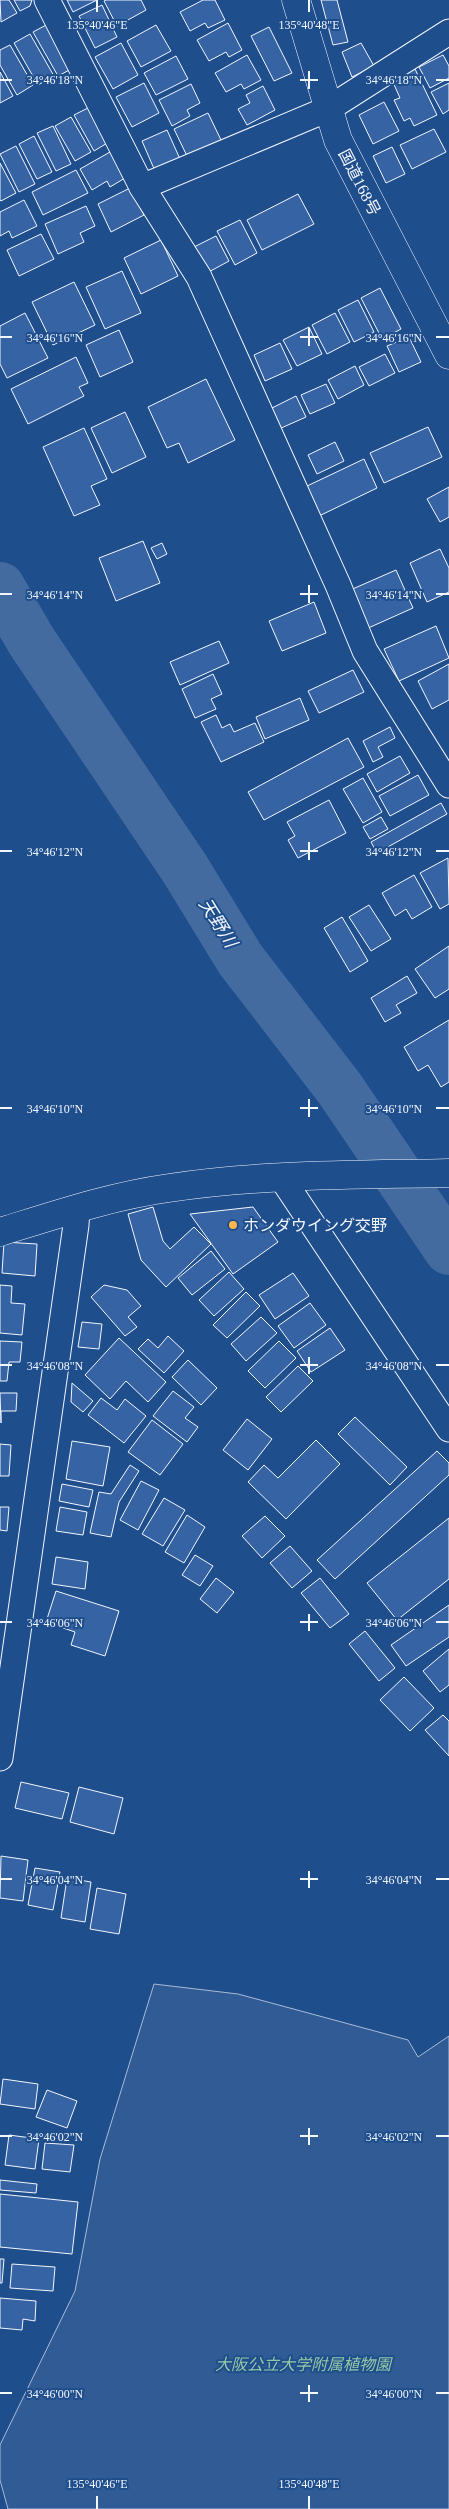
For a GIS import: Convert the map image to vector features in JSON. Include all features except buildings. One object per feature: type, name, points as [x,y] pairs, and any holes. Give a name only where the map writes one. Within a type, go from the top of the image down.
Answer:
[{"type":"main road","name":"国道168号","points":[[296,0],[338,140],[449,355]]},
{"type":"main road","points":[[0,1232],[77,1208],[168,1188],[291,1176],[449,1173]]},
{"type":"street","points":[[47,0],[142,187],[199,277],[338,585],[365,651],[449,786]]},
{"type":"street","points":[[142,187],[328,109],[449,32]]},
{"type":"street","points":[[291,1176],[449,1429]]},
{"type":"street","points":[[0,1758],[77,1208]]},
{"type":"shaded area","name":"大阪公立大学附属植物園","points":[[154,1984],[238,1994],[408,2040],[418,2057],[449,2036],[449,2509],[8,2509],[0,2480],[0,2445],[75,2291],[100,2159]]},
{"type":"waterway","name":"天野川","points":[[0,587],[32,642],[185,869],[240,959],[340,1089],[449,1250]]},
{"type":"place","name":"ホンダウイング交野","points":[[233,1225]]}]
